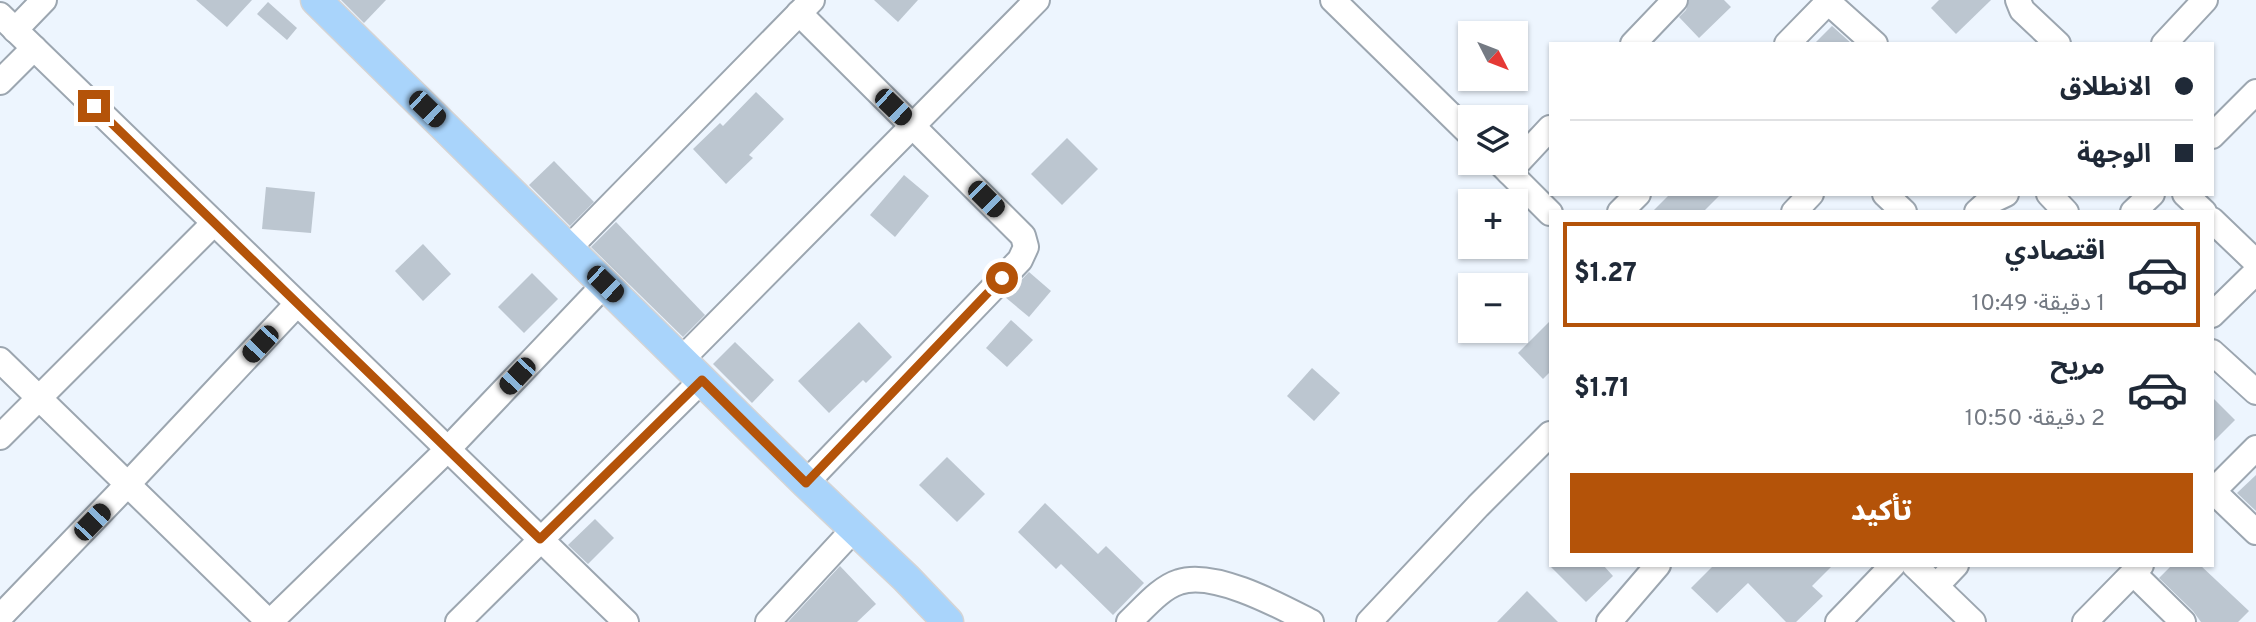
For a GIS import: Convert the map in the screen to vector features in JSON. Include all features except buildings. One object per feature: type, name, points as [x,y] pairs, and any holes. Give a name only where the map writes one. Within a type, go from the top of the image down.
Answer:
[{"type":"main road","points":[[316,0],[948,622]]},
{"type":"street","points":[[44,0],[8,22],[623,621]]},
{"type":"street","points":[[681,360],[1037,0]]},
{"type":"street","points":[[1333,0],[1458,122]]},
{"type":"street","points":[[1635,42],[1675,0]]},
{"type":"street","points":[[2018,0],[2022,10],[2056,42]]},
{"type":"street","points":[[2166,42],[2205,0]]},
{"type":"street","points":[[1789,42],[1827,1],[1873,42]]},
{"type":"street","points":[[568,249],[805,7],[912,125],[1023,236],[1026,247],[1020,260],[806,483]]},
{"type":"street","points":[[0,82],[34,48]]},
{"type":"street","points":[[2214,134],[2256,92]]},
{"type":"street","points":[[1528,147],[1549,129]]},
{"type":"street","points":[[1512,175],[1549,212]]},
{"type":"street","points":[[1622,210],[1636,196]]},
{"type":"street","points":[[1796,210],[1809,196]]},
{"type":"street","points":[[1887,196],[1902,210]]},
{"type":"street","points":[[1979,210],[2003,196]]},
{"type":"street","points":[[2051,196],[2064,210]]},
{"type":"street","points":[[2135,210],[2150,196]]},
{"type":"street","points":[[2187,196],[2202,210]]},
{"type":"street","points":[[2214,222],[2256,262]]},
{"type":"street","points":[[0,437],[214,223]]},
{"type":"street","points":[[2214,313],[2256,272]]},
{"type":"street","points":[[0,360],[270,622],[447,449],[605,284]]},
{"type":"street","points":[[0,617],[297,304]]},
{"type":"street","points":[[2214,354],[2256,392]]},
{"type":"street","points":[[458,622],[702,380]]},
{"type":"street","points":[[1369,622],[1478,506],[1549,436]]},
{"type":"street","points":[[2214,491],[2256,448]]},
{"type":"street","points":[[2214,493],[2256,532]]},
{"type":"street","points":[[768,622],[855,529]]},
{"type":"street","points":[[1609,622],[1656,567]]},
{"type":"street","points":[[1838,622],[1891,567]]},
{"type":"street","points":[[1916,567],[1973,622]]},
{"type":"street","points":[[1936,586],[1954,567]]},
{"type":"street","points":[[2085,622],[2137,569],[2183,622]]},
{"type":"street","points":[[1129,622],[1166,588],[1181,581],[1199,580],[1230,586],[1270,600],[1311,622]]},
{"type":"route","points":[[94,106],[540,539],[702,380],[806,483],[1002,278]]}]
